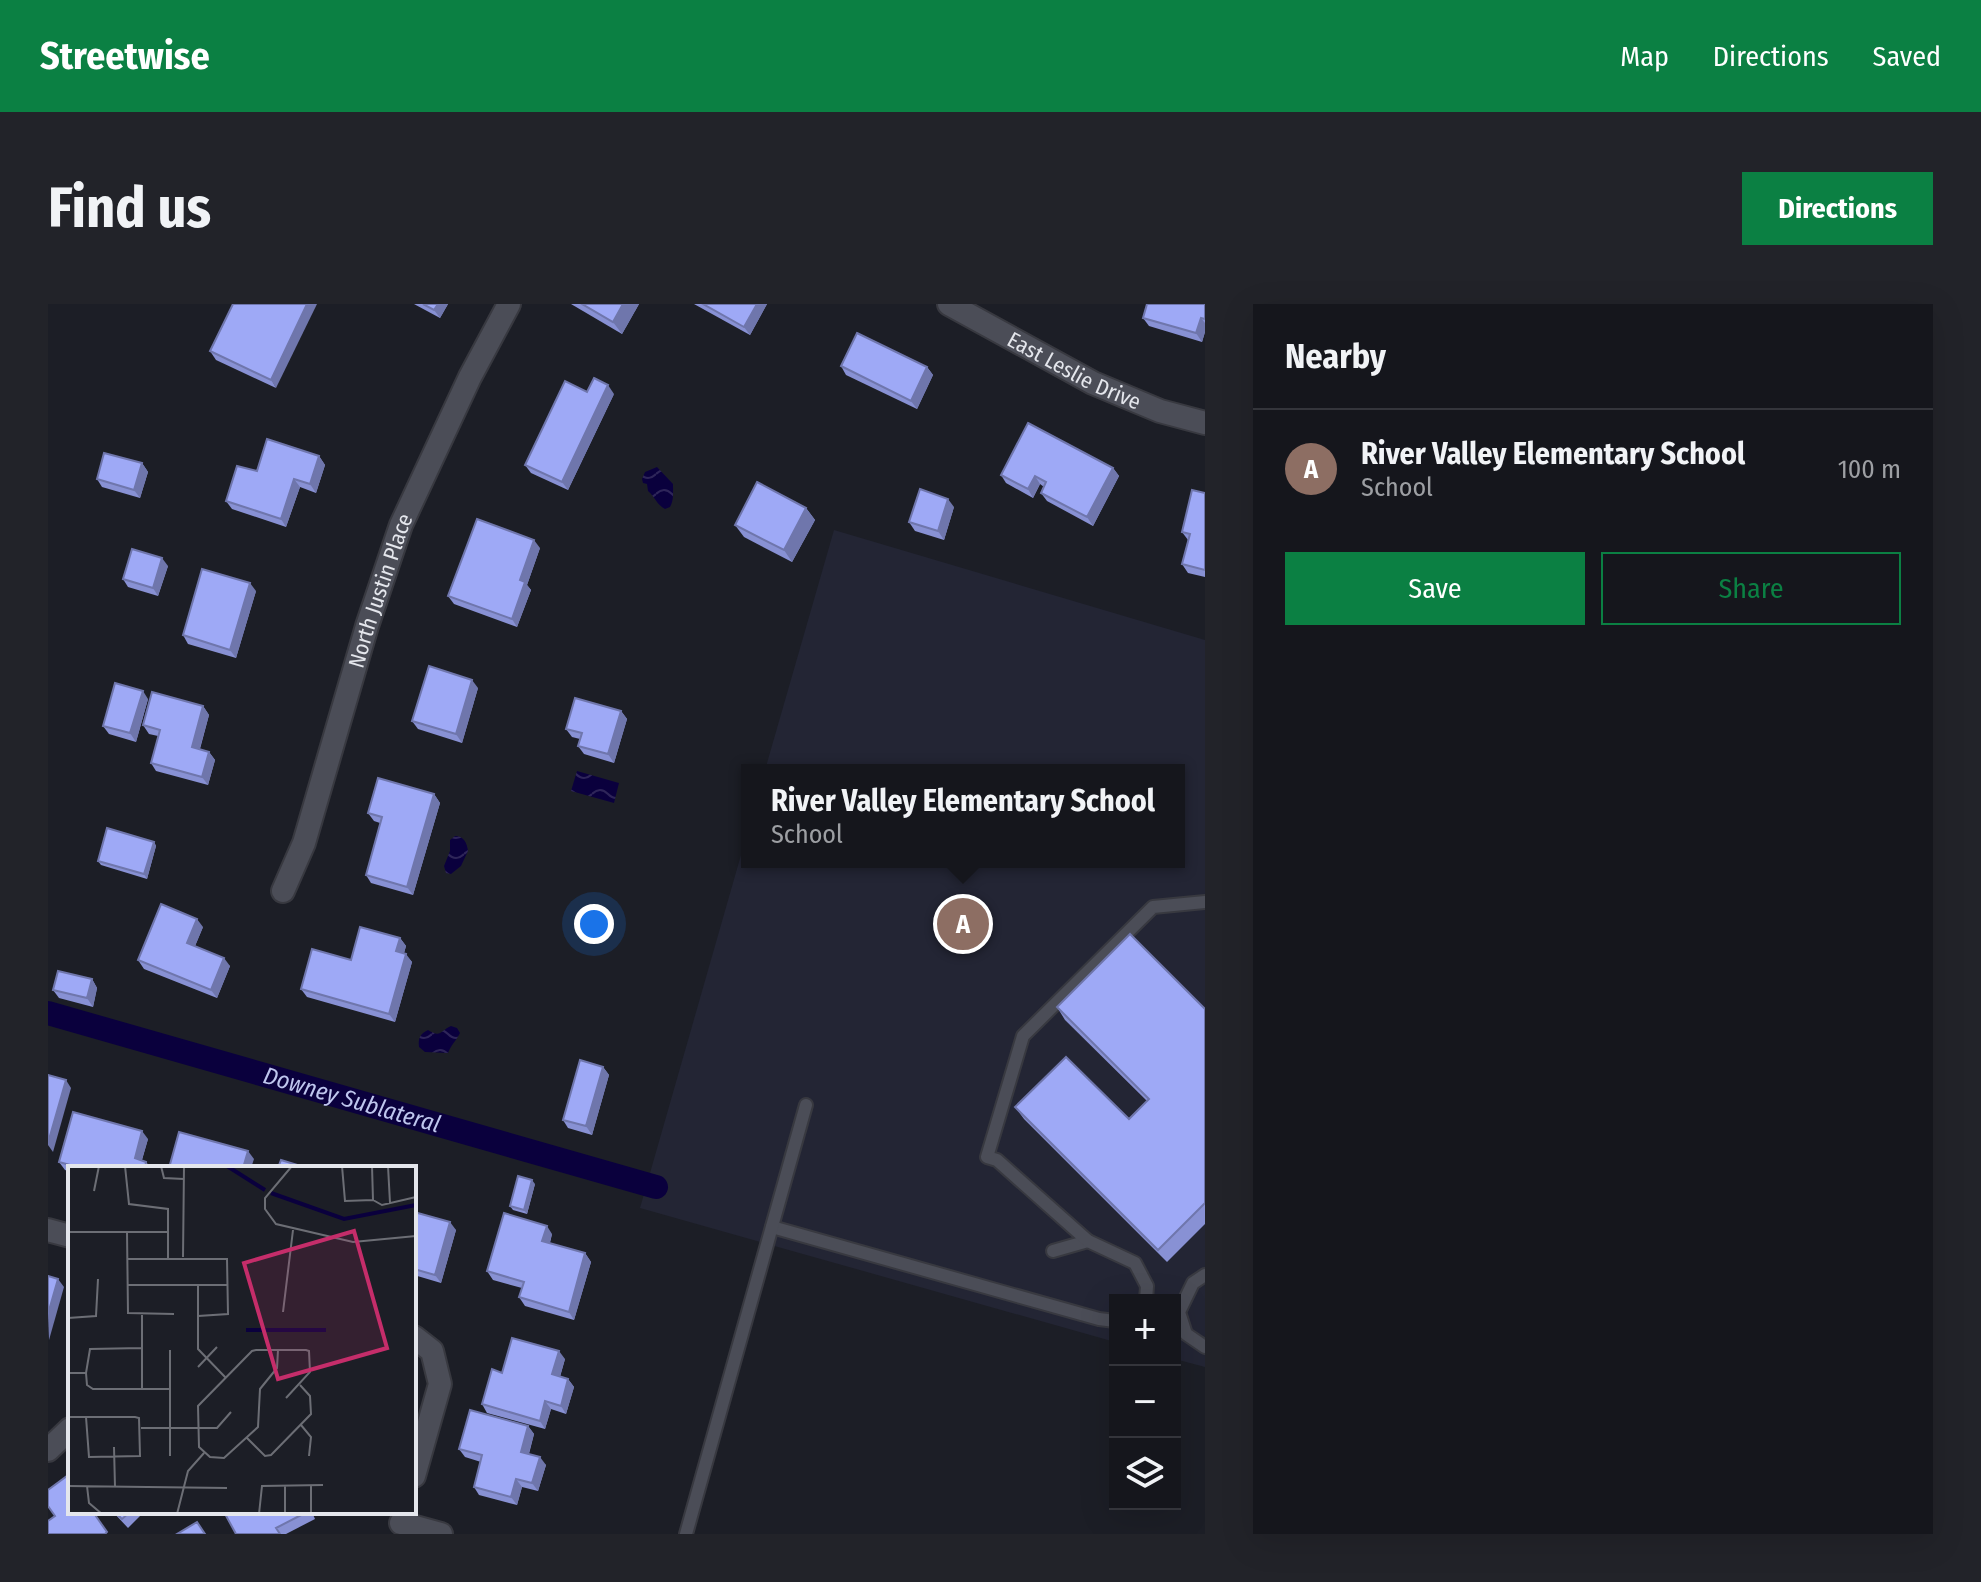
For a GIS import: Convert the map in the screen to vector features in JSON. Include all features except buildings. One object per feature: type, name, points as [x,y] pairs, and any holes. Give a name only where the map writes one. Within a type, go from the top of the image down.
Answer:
[{"type":"street","name":"North Justin Place","points":[[283,891],[304,843],[367,626],[401,525],[470,377],[509,304]]},
{"type":"street","name":"East Leslie Drive","points":[[949,304],[1093,383],[1160,411],[1205,423]]},
{"type":"street","points":[[48,1230],[68,1235]]},
{"type":"street","points":[[416,1339],[432,1351],[440,1384],[416,1469]]},
{"type":"street","points":[[48,1450],[68,1431]]},
{"type":"street","points":[[400,1523],[441,1534]]},
{"type":"lane","points":[[1146,1294],[1147,1286],[1135,1263],[1088,1241],[997,1160],[987,1157],[1023,1036],[1153,907],[1205,902]]},
{"type":"lane","points":[[686,1534],[806,1105]]},
{"type":"lane","points":[[772,1227],[1109,1320]]},
{"type":"lane","points":[[1053,1251],[1088,1241]]},
{"type":"lane","points":[[1205,1275],[1193,1283],[1179,1312],[1186,1334],[1205,1347]]},
{"type":"shaded area","points":[[834,530],[1205,640],[1205,1367],[1181,1361],[1181,1294],[1109,1294],[1109,1340],[640,1208],[741,855],[741,868],[1185,868],[1185,764],[767,764]]},
{"type":"water","points":[[657,467],[673,484],[672,502],[665,509],[648,491],[642,479],[645,472]]},
{"type":"water","points":[[577,771],[619,783],[614,803],[571,791]]},
{"type":"water","points":[[455,836],[464,840],[468,851],[461,866],[451,874],[446,873],[444,866],[450,851],[450,840]]},
{"type":"water","points":[[451,1026],[460,1033],[448,1053],[425,1052],[419,1047],[420,1037],[428,1030],[438,1034]]},
{"type":"waterway","name":"Downey Sublateral","points":[[48,1013],[656,1187]]},
{"type":"place","name":"River Valley Elementary School","points":[[963,924]]}]
